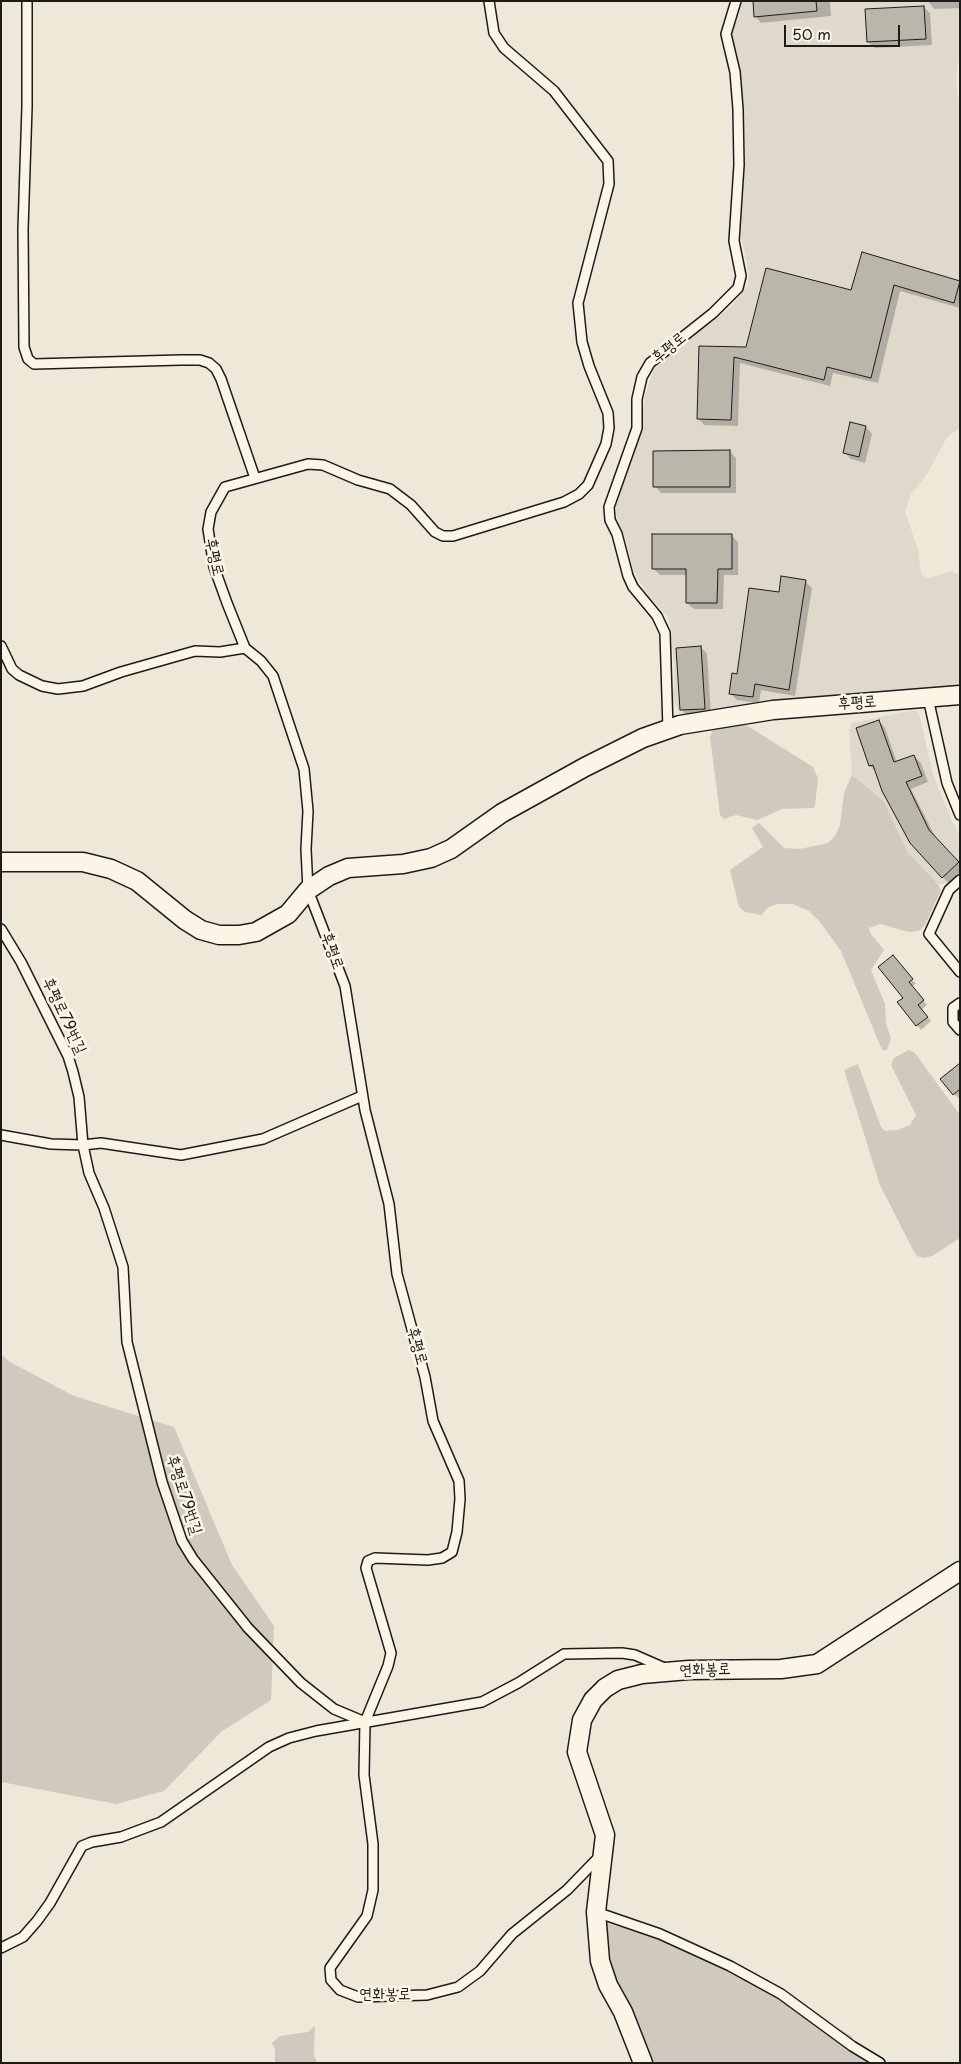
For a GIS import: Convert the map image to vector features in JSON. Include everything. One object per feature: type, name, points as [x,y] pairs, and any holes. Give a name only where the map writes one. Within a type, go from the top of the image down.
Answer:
[{"type":"street","name":"후평로","points":[[1,862],[83,862],[111,869],[137,881],[185,920],[201,930],[219,935],[239,935],[256,932],[270,926],[288,914],[308,890],[329,876],[348,868],[403,864],[430,858],[450,849],[502,813],[585,766],[668,729],[689,723],[773,710],[960,695]]},
{"type":"street","name":"연화봉로","points":[[642,2063],[622,2012],[608,1984],[600,1960],[596,1912],[601,1855],[605,1835],[577,1752],[582,1720],[593,1700],[605,1688],[618,1680],[642,1674],[781,1669],[817,1664],[960,1571]]},
{"type":"lane","points":[[27,1],[27,107],[23,229],[24,347],[28,359],[34,364],[200,360],[209,363],[216,369],[221,379],[255,478]]},
{"type":"lane","name":"후평로","points":[[364,1722],[388,1666],[391,1653],[366,1568],[368,1561],[375,1558],[442,1558],[452,1552],[457,1532],[460,1499],[459,1481],[434,1420],[425,1377],[397,1274],[388,1204],[362,1096],[344,986],[308,890],[306,849],[308,811],[304,769],[273,676],[245,648],[214,567],[208,529],[211,512],[225,488],[308,464],[324,464],[358,480],[394,491],[411,505],[435,532],[443,536],[453,536],[564,502],[578,494],[588,485],[606,444],[609,428],[608,413],[589,366],[582,342],[578,303],[606,201],[611,173],[603,152],[554,91],[504,48],[494,33],[489,1]]},
{"type":"lane","name":"후평로","points":[[668,729],[664,633],[657,616],[633,587],[628,576],[617,534],[610,520],[609,506],[637,428],[637,399],[642,377],[650,363],[713,313],[738,288],[741,276],[734,240],[739,165],[738,109],[735,72],[726,34],[736,1]]},
{"type":"lane","points":[[1,646],[12,669],[19,675],[35,683],[58,689],[83,686],[112,674],[195,651],[220,652],[245,648]]},
{"type":"lane","points":[[928,698],[947,783],[960,815]]},
{"type":"lane","points":[[960,880],[949,890],[929,934],[960,972]]},
{"type":"lane","name":"후평로79번길","points":[[1,929],[21,962],[68,1056],[79,1097],[83,1145],[89,1173],[107,1216],[123,1267],[127,1342],[162,1482],[182,1541],[193,1559],[248,1628],[301,1683],[334,1709],[364,1722]]},
{"type":"lane","points":[[960,1003],[953,1008],[953,1022],[960,1030]]},
{"type":"lane","points":[[1,1135],[51,1144],[83,1145],[101,1143],[181,1155],[213,1151],[263,1139],[362,1096]]},
{"type":"lane","points":[[1,1948],[23,1937],[37,1921],[50,1903],[82,1846],[121,1836],[161,1822],[269,1747],[289,1738],[364,1722],[482,1702],[518,1683],[564,1654],[622,1653],[635,1655],[672,1672]]},
{"type":"lane","name":"연화봉로","points":[[364,1722],[364,1776],[373,1844],[373,1890],[367,1916],[330,1968],[331,1980],[340,1990],[358,1997],[426,1995],[458,1987],[480,1971],[512,1934],[566,1890],[601,1855]]},
{"type":"lane","points":[[596,1912],[660,1934],[739,1971],[781,1994],[852,2046],[880,2063]]},
{"type":"shaded area","points":[[743,1],[960,1],[960,47],[956,79],[960,115],[960,428],[947,437],[928,473],[911,494],[905,511],[918,550],[921,574],[927,579],[951,571],[960,575],[960,688],[695,716],[679,713],[672,694],[675,683],[671,628],[667,616],[649,596],[634,572],[627,544],[616,514],[616,505],[639,439],[645,396],[654,369],[663,359],[731,307],[748,285],[749,273],[741,235],[745,161],[744,109],[739,61],[732,34]]},
{"type":"shaded area","points":[[915,710],[919,713],[933,774],[952,821],[960,835],[960,874],[945,884],[938,884],[908,853],[884,801],[852,775],[849,731],[852,723]]},
{"type":"shaded area","points":[[739,724],[746,725],[813,767],[818,778],[815,806],[813,808],[782,809],[757,820],[736,815],[724,819],[720,815],[710,737],[713,730]]},
{"type":"shaded area","points":[[852,775],[884,801],[908,853],[938,884],[941,890],[925,925],[919,931],[909,932],[880,924],[869,928],[870,933],[884,950],[871,970],[885,1004],[886,1024],[891,1038],[887,1050],[882,1050],[841,951],[820,922],[809,911],[793,904],[778,904],[769,907],[761,915],[745,912],[739,907],[730,870],[763,847],[752,828],[759,823],[784,848],[800,849],[828,843],[835,836],[840,825],[844,793]]},
{"type":"shaded area","points":[[909,1050],[915,1053],[960,1115],[960,1238],[932,1256],[924,1258],[917,1256],[913,1250],[880,1185],[844,1070],[858,1064],[881,1127],[885,1131],[897,1130],[910,1125],[916,1115],[891,1065],[894,1058]]},
{"type":"shaded area","points":[[1,1354],[10,1362],[74,1396],[174,1427],[232,1565],[274,1626],[271,1700],[221,1732],[164,1791],[116,1804],[1,1782]]},
{"type":"shaded area","points":[[606,1923],[662,1939],[852,2036],[854,2052],[870,2063],[647,2063],[607,1952]]},
{"type":"shaded area","points":[[315,2026],[314,2055],[317,2063],[275,2063],[275,2050],[272,2043],[280,2036],[308,2032]]},
{"type":"building","points":[[753,1],[816,1],[817,11],[754,17]]},
{"type":"building","points":[[924,6],[926,39],[867,42],[865,9]]},
{"type":"building","points":[[862,252],[960,281],[954,303],[894,285],[871,378],[827,367],[824,380],[734,357],[731,420],[697,419],[699,346],[746,347],[766,268],[851,290]]},
{"type":"building","points":[[850,422],[866,426],[859,457],[843,453]]},
{"type":"building","points":[[730,450],[730,487],[653,487],[653,451]]},
{"type":"building","points":[[652,534],[732,534],[732,569],[718,569],[717,603],[686,603],[686,569],[652,569]]},
{"type":"building","points":[[781,576],[806,580],[789,690],[755,684],[753,697],[729,694],[732,673],[737,674],[749,588],[779,592]]},
{"type":"building","points":[[701,646],[705,709],[680,710],[676,648]]},
{"type":"building","points":[[879,720],[894,762],[914,755],[922,776],[906,782],[929,830],[959,862],[942,878],[910,843],[882,791],[873,765],[869,766],[856,728]]},
{"type":"building","points":[[893,955],[913,979],[909,982],[924,1000],[918,1005],[928,1017],[916,1026],[897,1002],[903,998],[878,967]]},
{"type":"building","points":[[960,1063],[960,1089],[953,1095],[940,1079]]}]
